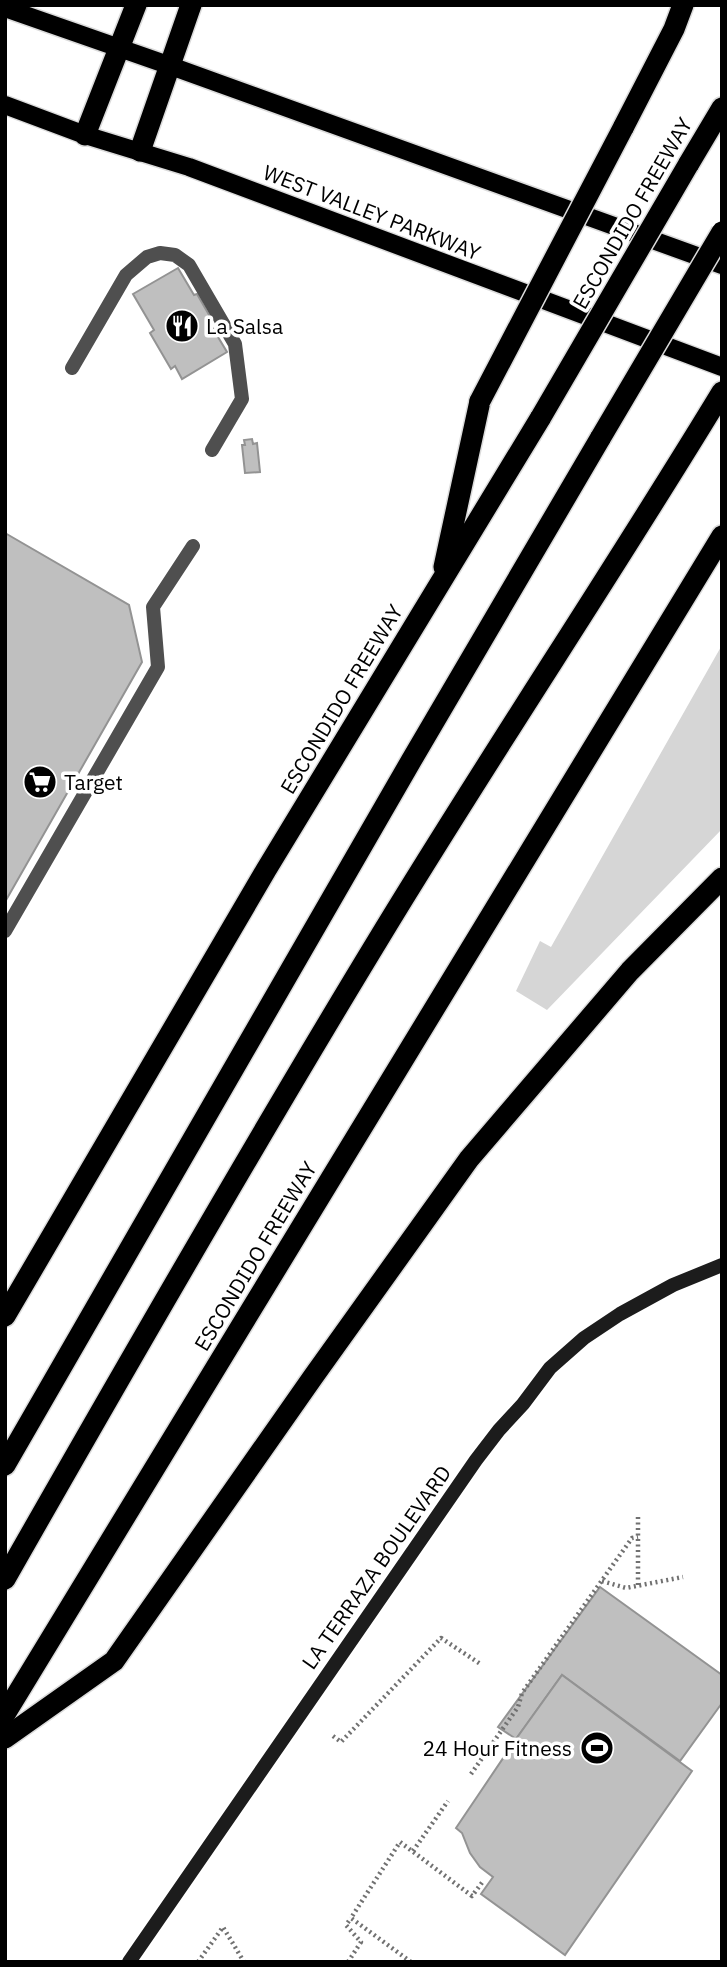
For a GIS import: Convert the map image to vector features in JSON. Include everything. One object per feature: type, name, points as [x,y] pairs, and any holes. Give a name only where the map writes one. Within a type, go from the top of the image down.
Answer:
[{"type":"highway","points":[[85,135],[136,5]]},
{"type":"highway","points":[[140,150],[191,5]]},
{"type":"highway","points":[[441,583],[480,401],[624,128],[674,29],[683,5]]},
{"type":"highway","name":"ESCONDIDO FREEWAY","points":[[5,1316],[266,870],[541,417],[722,108]]},
{"type":"highway","points":[[5,1465],[397,785],[722,232]]},
{"type":"highway","points":[[5,1578],[382,933],[722,392]]},
{"type":"highway","name":"ESCONDIDO FREEWAY","points":[[5,1714],[722,536]]},
{"type":"highway","points":[[5,1738],[114,1661],[469,1159],[630,971],[722,878]]},
{"type":"main road","points":[[5,8],[722,265]]},
{"type":"main road","name":"WEST VALLEY PARKWAY","points":[[5,105],[85,135],[140,150],[200,171],[722,367]]},
{"type":"street","name":"LA TERRAZA BOULEVARD","points":[[129,1962],[476,1460],[550,1368],[584,1338],[620,1314],[673,1285],[722,1265]]},
{"type":"lane","points":[[72,368],[125,275],[147,257],[160,253],[174,255],[189,265],[235,344],[242,399],[212,450]]},
{"type":"lane","points":[[5,931],[158,667],[153,607],[192,546]]},
{"type":"path","points":[[638,1516],[638,1586]]},
{"type":"path","points":[[471,1774],[518,1707],[523,1693],[601,1581],[632,1538],[638,1537]]},
{"type":"path","points":[[601,1581],[626,1588],[683,1577]]},
{"type":"path","points":[[333,1736],[341,1742],[441,1637],[482,1665]]},
{"type":"path","points":[[413,1852],[448,1801]]},
{"type":"path","points":[[348,1962],[361,1942],[346,1925],[401,1842],[472,1896],[484,1880]]},
{"type":"path","points":[[351,1918],[411,1962]]},
{"type":"path","points":[[198,1962],[223,1927],[244,1962]]},
{"type":"shaded area","points":[[722,645],[722,829],[547,1010],[516,991],[540,941],[551,947]]},
{"type":"building","name":"La Salsa","points":[[178,268],[194,295],[197,294],[212,320],[209,322],[227,352],[182,379],[175,366],[171,369],[150,333],[154,330],[133,294]]},
{"type":"building","points":[[252,439],[253,444],[257,443],[260,472],[245,473],[242,445],[245,445],[244,440]]},
{"type":"building","name":"Target","points":[[5,533],[129,605],[142,662],[5,902]]},
{"type":"building","points":[[600,1587],[722,1675],[722,1703],[680,1761],[562,1675],[516,1739],[498,1727]]},
{"type":"building","points":[[562,1675],[692,1771],[565,1955],[481,1894],[493,1877],[480,1867],[470,1853],[462,1833],[456,1828]]},
{"type":"place","name":"La Salsa","points":[[182,326]]},
{"type":"place","name":"Target","points":[[40,782]]},
{"type":"place","name":"24 Hour Fitness","points":[[597,1748]]}]
